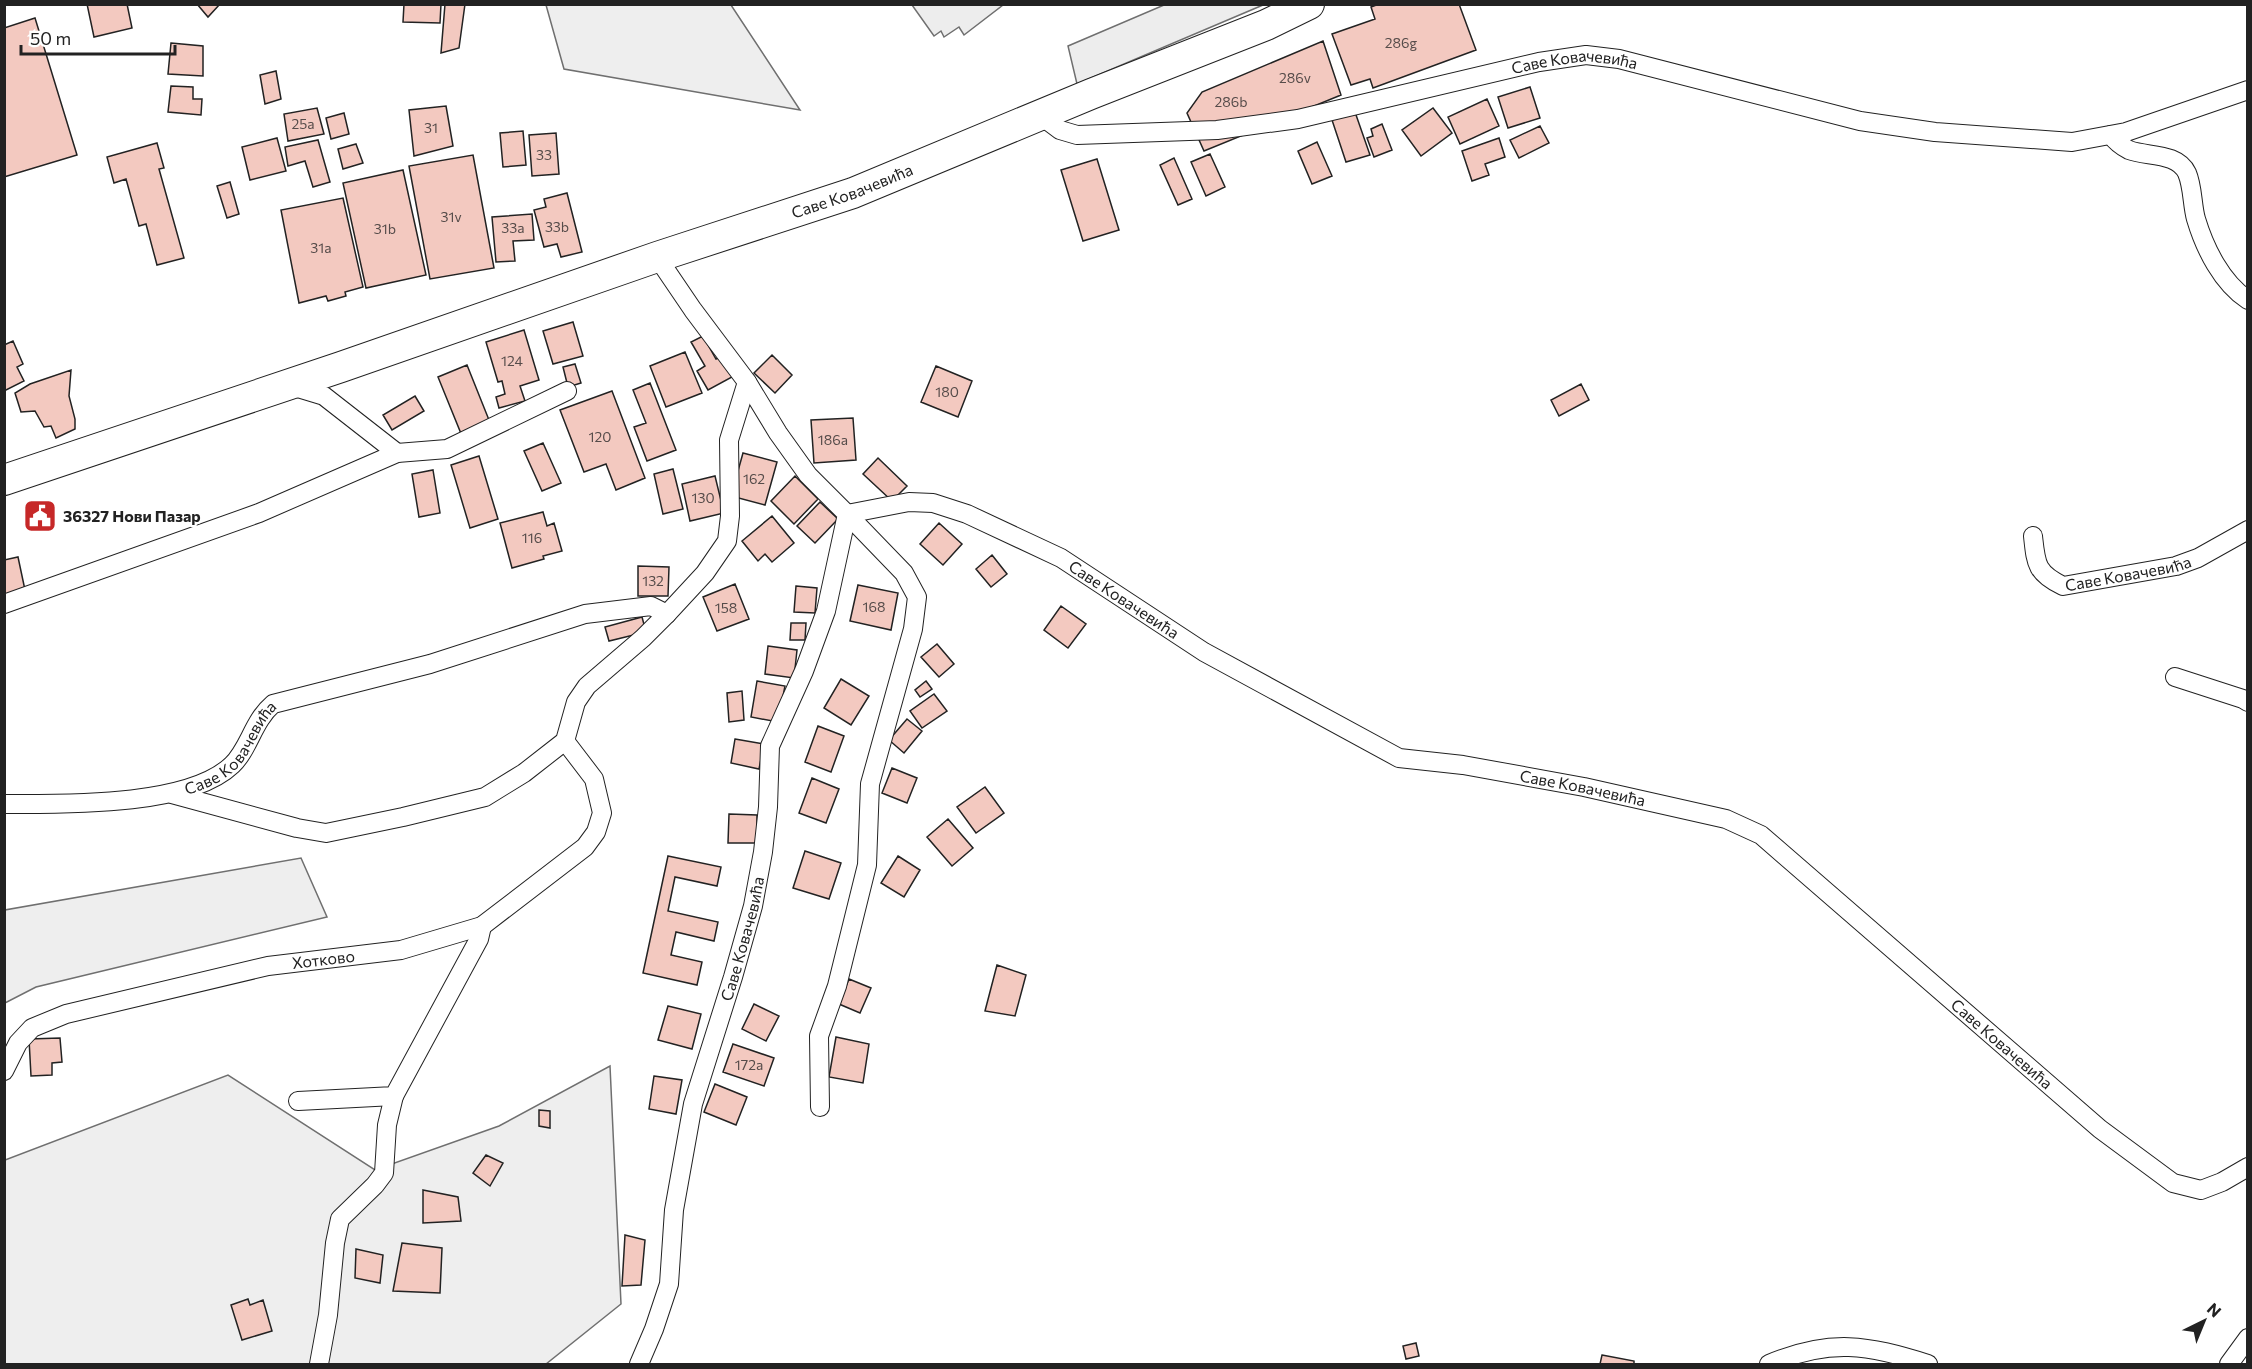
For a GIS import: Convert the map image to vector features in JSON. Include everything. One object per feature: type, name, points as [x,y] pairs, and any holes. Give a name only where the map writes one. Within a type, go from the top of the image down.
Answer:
[{"type":"main road","name":"Саве Ковачевића","points":[[4,480],[550,296],[657,257],[853,193],[1040,115],[1266,26],[1309,4]]},
{"type":"street","name":"Саве Ковачевића","points":[[1040,115],[1060,130],[1077,135],[1217,130],[1298,119],[1539,62],[1586,56],[1619,59],[1860,121],[1935,132],[2073,142],[2126,132],[2247,90]]},
{"type":"street","points":[[2111,135],[2119,145],[2130,150],[2174,160],[2181,166],[2187,174],[2196,219],[2214,260],[2229,285],[2247,300]]},
{"type":"street","points":[[657,257],[747,382],[778,433],[808,475],[904,573],[918,597],[910,639],[870,784],[867,865],[837,986],[819,1036],[820,1107]]},
{"type":"street","points":[[319,1365],[340,1219],[384,1173],[387,1125],[394,1096],[479,939],[482,926],[585,847],[596,832],[602,813],[594,779],[565,741],[576,702],[587,686],[667,614],[705,573],[728,541],[729,440],[747,382]]},
{"type":"street","points":[[286,385],[324,396],[397,453]]},
{"type":"street","points":[[4,604],[259,513],[397,453],[447,449],[567,391]]},
{"type":"street","name":"Саве Ковачевића","points":[[639,1365],[669,1284],[675,1210],[693,1104],[753,906],[767,818],[770,746],[804,671],[826,611],[847,514],[909,502],[933,503],[967,514],[1061,558],[1204,652],[1399,758],[1463,765],[1584,787],[1726,819],[1761,835],[2100,1128],[2173,1183],[2201,1190],[2222,1182],[2247,1167]]},
{"type":"street","name":"Саве Ковачевића","points":[[2033,536],[2035,559],[2040,570],[2049,579],[2063,586],[2176,566],[2198,558],[2247,530]]},
{"type":"street","name":"Саве Ковачевића","points":[[4,804],[74,804],[172,794],[211,781],[234,764],[263,712],[273,704],[430,664],[585,614],[651,606],[667,614]]},
{"type":"street","points":[[2175,677],[2247,702]]},
{"type":"street","name":"Саве Ковачевића","points":[[172,794],[297,828],[326,833],[403,817],[485,796],[524,773],[565,741]]},
{"type":"street","name":"Хотково","points":[[4,1071],[18,1042],[32,1028],[66,1014],[268,966],[401,950],[482,926]]},
{"type":"street","points":[[297,1101],[394,1096]]},
{"type":"street","points":[[2229,1365],[2247,1338]]},
{"type":"street","points":[[1769,1365],[1810,1350],[1863,1347],[1928,1365]]},
{"type":"shaded area","points":[[546,5],[731,5],[800,110],[564,69]]},
{"type":"shaded area","points":[[912,5],[1003,5],[964,35],[959,27],[944,37],[941,31],[934,36]]},
{"type":"shaded area","points":[[1164,5],[1263,5],[1077,84],[1068,46]]},
{"type":"shaded area","points":[[301,858],[327,917],[36,987],[5,1003],[5,910]]},
{"type":"shaded area","points":[[610,1066],[621,1304],[546,1364],[5,1364],[5,1160],[228,1075],[375,1170],[499,1126]]},
{"type":"building","points":[[87,4],[127,4],[132,28],[94,37]]},
{"type":"building","points":[[197,4],[220,4],[208,17]]},
{"type":"building","points":[[404,4],[441,4],[440,23],[403,22]]},
{"type":"building","points":[[445,4],[465,4],[459,48],[441,53]]},
{"type":"building","points":[[1379,4],[1459,4],[1476,50],[1373,88],[1370,79],[1351,85],[1332,34],[1375,19],[1371,7]]},
{"type":"building","points":[[35,18],[77,155],[4,177],[4,28]]},
{"type":"building","points":[[1323,41],[1341,95],[1204,151],[1187,113],[1202,92]]},
{"type":"building","points":[[171,43],[203,46],[203,76],[168,74]]},
{"type":"building","points":[[276,71],[281,99],[265,104],[260,75]]},
{"type":"building","points":[[171,86],[193,87],[193,99],[202,99],[201,115],[168,112]]},
{"type":"building","points":[[1530,87],[1540,118],[1508,128],[1498,97]]},
{"type":"building","points":[[1487,99],[1499,126],[1460,144],[1448,117]]},
{"type":"building","points":[[446,106],[453,146],[414,156],[409,110]]},
{"type":"building","points":[[317,108],[324,134],[288,141],[284,114]]},
{"type":"building","points":[[1433,108],[1452,133],[1421,156],[1402,130]]},
{"type":"building","points":[[1355,112],[1370,155],[1346,162],[1332,120]]},
{"type":"building","points":[[344,113],[349,134],[331,139],[326,118]]},
{"type":"building","points":[[1382,124],[1392,150],[1374,157],[1367,138],[1373,136],[1371,129]]},
{"type":"building","points":[[1540,126],[1549,143],[1519,158],[1510,140]]},
{"type":"building","points":[[523,131],[526,165],[503,167],[500,133]]},
{"type":"building","points":[[556,133],[559,174],[532,176],[529,135]]},
{"type":"building","points":[[277,138],[286,171],[250,180],[242,147]]},
{"type":"building","points":[[1499,138],[1505,157],[1485,164],[1489,175],[1472,181],[1462,151]]},
{"type":"building","points":[[318,140],[330,182],[313,187],[305,161],[288,166],[285,147]]},
{"type":"building","points":[[1317,142],[1332,176],[1312,184],[1298,151]]},
{"type":"building","points":[[157,143],[164,168],[159,169],[184,258],[157,265],[146,224],[139,226],[126,179],[114,183],[107,157]]},
{"type":"building","points":[[356,144],[363,163],[343,169],[338,149]]},
{"type":"building","points":[[1210,154],[1225,187],[1206,196],[1191,162]]},
{"type":"building","points":[[473,155],[494,268],[430,279],[409,166]]},
{"type":"building","points":[[1174,158],[1192,199],[1178,205],[1160,165]]},
{"type":"building","points":[[1097,159],[1119,230],[1083,241],[1061,170]]},
{"type":"building","points":[[403,170],[426,275],[366,288],[343,183]]},
{"type":"building","points":[[230,182],[239,214],[227,218],[217,186]]},
{"type":"building","points":[[567,193],[582,252],[561,257],[557,244],[544,247],[534,210],[546,207],[544,199]]},
{"type":"building","points":[[343,198],[363,287],[345,292],[346,296],[328,301],[326,296],[299,303],[281,210]]},
{"type":"building","points":[[532,214],[534,240],[513,241],[515,261],[496,262],[492,217]]},
{"type":"building","points":[[573,322],[583,356],[553,364],[543,331]]},
{"type":"building","points":[[524,330],[539,380],[520,386],[525,401],[499,408],[496,397],[505,394],[502,381],[498,382],[486,342]]},
{"type":"building","points":[[703,336],[716,359],[721,357],[732,377],[708,390],[697,371],[705,366],[691,342]]},
{"type":"building","points":[[13,341],[23,364],[17,367],[24,381],[4,391],[4,345]]},
{"type":"building","points":[[685,352],[702,393],[666,407],[650,366]]},
{"type":"building","points":[[772,355],[792,375],[775,393],[754,373]]},
{"type":"building","points":[[575,364],[581,383],[568,387],[563,367]]},
{"type":"building","points":[[467,365],[491,425],[462,436],[438,377]]},
{"type":"building","points":[[936,366],[972,381],[958,417],[921,402]]},
{"type":"building","points":[[71,370],[69,396],[75,429],[56,438],[51,426],[44,427],[35,411],[21,412],[15,393],[30,384]]},
{"type":"building","points":[[650,383],[676,450],[647,461],[634,427],[646,423],[633,390]]},
{"type":"building","points":[[1581,384],[1589,400],[1559,416],[1551,400]]},
{"type":"building","points":[[612,391],[645,478],[616,490],[606,464],[584,472],[560,410]]},
{"type":"building","points":[[415,396],[424,411],[392,430],[383,415]]},
{"type":"building","points":[[853,418],[856,460],[814,463],[811,420]]},
{"type":"building","points":[[543,443],[561,483],[542,491],[524,451]]},
{"type":"building","points":[[743,453],[777,462],[765,505],[731,496]]},
{"type":"building","points":[[479,456],[498,519],[470,528],[451,465]]},
{"type":"building","points":[[878,458],[907,486],[892,501],[863,474]]},
{"type":"building","points":[[673,469],[683,509],[663,514],[654,474]]},
{"type":"building","points":[[433,470],[440,513],[419,517],[412,474]]},
{"type":"building","points":[[715,476],[724,513],[690,521],[682,484]]},
{"type":"building","points":[[795,476],[818,499],[794,524],[771,501]]},
{"type":"building","points":[[820,502],[838,519],[815,543],[797,526]]},
{"type":"building","points":[[543,512],[547,526],[554,523],[562,551],[512,568],[500,523]]},
{"type":"building","points":[[772,516],[794,543],[772,562],[765,554],[758,561],[742,541]]},
{"type":"building","points":[[939,523],[962,544],[943,565],[920,544]]},
{"type":"building","points":[[992,555],[1007,574],[991,587],[976,569]]},
{"type":"building","points":[[18,557],[25,590],[4,597],[4,560]]},
{"type":"building","points":[[638,566],[669,567],[668,596],[638,596]]},
{"type":"building","points":[[735,584],[749,619],[717,631],[703,597]]},
{"type":"building","points":[[858,585],[898,593],[891,630],[850,621]]},
{"type":"building","points":[[796,586],[817,588],[815,613],[794,612]]},
{"type":"building","points":[[1061,606],[1086,624],[1068,648],[1044,630]]},
{"type":"building","points":[[642,617],[646,632],[609,641],[605,627]]},
{"type":"building","points":[[791,623],[806,623],[805,640],[790,640]]},
{"type":"building","points":[[937,644],[954,664],[939,677],[921,657]]},
{"type":"building","points":[[768,646],[797,650],[794,678],[765,674]]},
{"type":"building","points":[[841,679],[869,696],[851,725],[824,708]]},
{"type":"building","points":[[757,681],[785,686],[778,722],[751,717]]},
{"type":"building","points":[[926,681],[932,689],[920,697],[915,690]]},
{"type":"building","points":[[742,691],[744,720],[729,722],[727,693]]},
{"type":"building","points":[[934,694],[947,711],[922,728],[910,711]]},
{"type":"building","points":[[907,719],[922,731],[904,753],[889,740]]},
{"type":"building","points":[[818,726],[844,736],[831,772],[805,762]]},
{"type":"building","points":[[735,739],[764,744],[759,769],[731,763]]},
{"type":"building","points":[[892,768],[917,778],[907,803],[882,793]]},
{"type":"building","points":[[812,778],[839,789],[826,823],[799,813]]},
{"type":"building","points":[[985,787],[1004,813],[976,833],[957,807]]},
{"type":"building","points":[[729,814],[757,815],[757,843],[728,843]]},
{"type":"building","points":[[948,819],[973,848],[952,866],[927,837]]},
{"type":"building","points":[[805,851],[841,863],[829,899],[793,888]]},
{"type":"building","points":[[668,856],[721,867],[717,886],[675,877],[668,911],[718,922],[714,941],[676,932],[671,955],[702,962],[697,985],[643,973]]},
{"type":"building","points":[[898,856],[920,870],[904,897],[881,883]]},
{"type":"building","points":[[997,965],[1026,975],[1015,1016],[985,1011]]},
{"type":"building","points":[[849,979],[871,988],[860,1013],[839,1004]]},
{"type":"building","points":[[754,1004],[779,1016],[766,1041],[742,1029]]},
{"type":"building","points":[[668,1006],[701,1014],[692,1049],[658,1040]]},
{"type":"building","points":[[836,1037],[869,1044],[863,1083],[829,1077]]},
{"type":"building","points":[[60,1038],[62,1062],[52,1063],[52,1075],[31,1076],[29,1039]]},
{"type":"building","points":[[733,1044],[774,1058],[764,1086],[723,1072]]},
{"type":"building","points":[[654,1076],[682,1080],[676,1114],[649,1109]]},
{"type":"building","points":[[715,1084],[747,1097],[736,1125],[704,1112]]},
{"type":"building","points":[[539,1110],[550,1111],[550,1128],[539,1126]]},
{"type":"building","points":[[486,1155],[503,1163],[490,1186],[473,1173]]},
{"type":"building","points":[[423,1190],[458,1197],[461,1221],[423,1223]]},
{"type":"building","points":[[625,1235],[645,1240],[641,1285],[622,1286]]},
{"type":"building","points":[[402,1243],[442,1248],[440,1293],[393,1291]]},
{"type":"building","points":[[356,1249],[383,1255],[380,1283],[355,1278]]},
{"type":"building","points":[[248,1299],[250,1305],[263,1300],[272,1331],[242,1340],[231,1305]]},
{"type":"building","points":[[1416,1343],[1419,1356],[1406,1359],[1403,1346]]},
{"type":"building","points":[[1602,1355],[1634,1361],[1634,1364],[1600,1364]]},
{"type":"place","name":"36327 Нови Пазар","points":[[40,516]]}]
